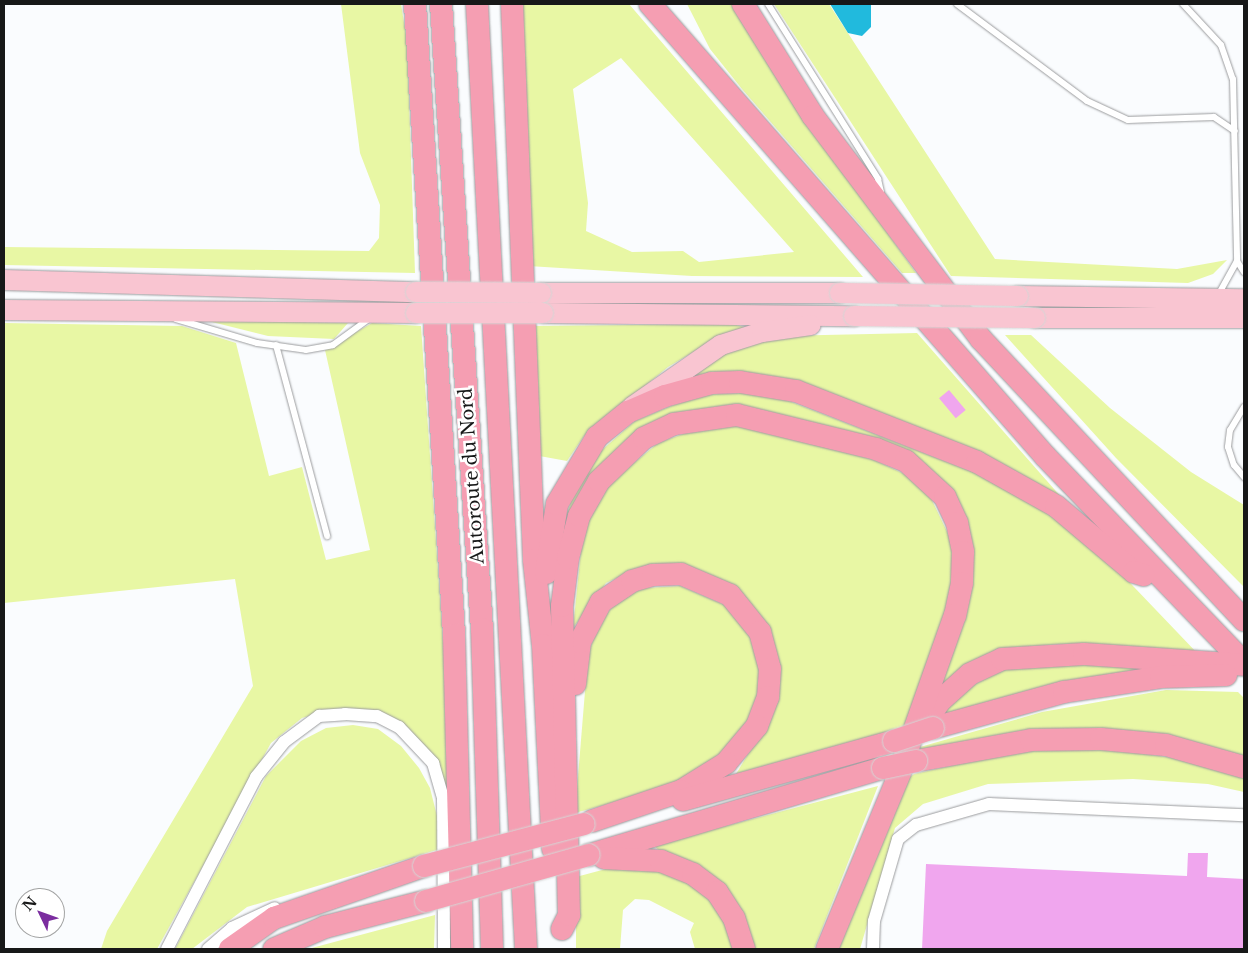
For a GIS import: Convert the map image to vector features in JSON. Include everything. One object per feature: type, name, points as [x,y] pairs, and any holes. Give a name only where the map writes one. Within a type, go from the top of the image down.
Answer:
[{"type":"highway","points":[[415,4],[454,644],[462,949]]},
{"type":"highway","name":"Autoroute du Nord","points":[[441,4],[482,629],[492,949]]},
{"type":"highway","name":"Autoroute du Nord","points":[[477,4],[526,949]]},
{"type":"highway","points":[[512,4],[533,540],[543,646],[557,915],[562,939]]},
{"type":"highway","points":[[650,4],[1045,456],[1161,581],[1244,664]]},
{"type":"highway","points":[[742,4],[813,116],[888,220],[981,339],[1244,620]]},
{"type":"highway","points":[[543,646],[548,549],[557,504],[591,445],[628,412],[712,383],[765,383],[796,391],[1017,481],[1056,506],[1134,572],[1161,581]]},
{"type":"highway","points":[[562,939],[569,915],[567,740],[562,606],[579,516],[599,481],[644,438],[674,424],[738,415],[876,449],[906,461],[945,497],[957,523],[963,552],[955,615],[890,775],[827,949]]},
{"type":"highway","points":[[567,740],[580,642],[588,621],[613,591],[653,575],[681,574],[730,595],[747,611],[760,632],[770,669],[764,711],[748,741],[704,779],[588,822]]},
{"type":"highway","points":[[890,775],[940,701],[970,674],[1002,659],[1084,654],[1216,667],[1244,677]]},
{"type":"highway","points":[[230,949],[274,918],[364,884],[424,866],[894,741],[933,728],[1064,692],[1244,664]]},
{"type":"highway","points":[[274,949],[325,927],[426,901],[589,854],[890,775],[916,761],[1031,740],[1101,739],[1166,745],[1244,767]]},
{"type":"highway","points":[[589,854],[661,861],[693,874],[717,892],[734,918],[744,949]]},
{"type":"main road","points":[[4,280],[416,292],[840,293],[1244,299]]},
{"type":"main road","points":[[4,310],[1244,318]]},
{"type":"main road","points":[[628,412],[687,365],[721,345],[762,332],[833,325],[854,316]]},
{"type":"street","points":[[167,949],[256,777],[284,742],[319,716],[345,714],[377,716],[399,727],[433,763],[443,798],[444,949]]},
{"type":"street","points":[[873,949],[874,921],[898,839],[916,825],[989,804],[1244,814]]},
{"type":"street","points":[[208,949],[232,928],[265,912],[331,890],[364,884]]},
{"type":"lane","points":[[768,4],[878,179],[888,220]]},
{"type":"lane","points":[[957,4],[1087,101],[1120,116],[1161,121],[1186,114],[1214,117],[1235,131]]},
{"type":"lane","points":[[1183,4],[1221,45],[1234,79],[1237,261],[1216,298]]},
{"type":"lane","points":[[1237,261],[1244,272]]},
{"type":"lane","points":[[148,311],[276,345],[306,350],[333,345],[378,313]]},
{"type":"lane","points":[[276,345],[327,536]]},
{"type":"lane","points":[[1244,407],[1230,430],[1228,447],[1234,466],[1244,477]]},
{"type":"green space","points":[[341,4],[401,4],[407,41],[415,273],[4,265],[4,247],[369,251],[379,238],[380,205],[360,153]]},
{"type":"green space","points":[[522,4],[629,4],[863,277],[692,276],[528,266]],"holes":[[[621,58],[794,252],[699,262],[683,251],[632,252],[586,231],[588,203],[573,89]]]},
{"type":"green space","points":[[687,4],[733,4],[795,104],[916,273],[902,273],[742,89],[710,49]]},
{"type":"green space","points":[[774,4],[829,4],[995,259],[1177,269],[1227,260],[1213,274],[1188,283],[951,276]]},
{"type":"green space","points":[[204,320],[348,323],[334,339],[268,336]]},
{"type":"green space","points":[[4,323],[182,326],[236,343],[269,476],[302,467],[326,560],[370,550],[325,350],[372,323],[421,326],[452,772],[449,798],[405,727],[334,709],[302,718],[271,743],[157,949],[101,949],[107,931],[253,686],[235,579],[4,603]]},
{"type":"green space","points":[[733,324],[748,328],[717,338],[668,367],[584,436],[567,461],[534,455],[530,326]]},
{"type":"green space","points":[[917,333],[1069,506],[847,404],[679,378],[710,356],[778,336]]},
{"type":"green space","points":[[1005,335],[1031,335],[1110,408],[1191,472],[1244,505],[1244,587],[1116,458]]},
{"type":"green space","points":[[741,393],[781,398],[991,479],[1030,500],[1112,564],[1199,655],[1060,644],[1016,648],[927,705],[971,574],[934,474],[829,429],[664,422],[562,530],[574,492],[602,450],[635,421],[698,395]]},
{"type":"green space","points":[[738,424],[874,460],[911,477],[928,492],[954,546],[953,594],[905,727],[736,774],[768,721],[762,619],[638,568],[606,583],[573,628],[583,531],[610,483],[658,443],[697,429]]},
{"type":"green space","points":[[680,586],[727,606],[748,631],[760,658],[758,705],[727,749],[674,786],[575,813],[588,655],[599,623],[620,598],[645,588]]},
{"type":"green space","points":[[1018,662],[1166,667],[936,720],[956,694]]},
{"type":"green space","points":[[1166,690],[1238,692],[1244,698],[1244,760],[1185,743],[919,753],[920,747],[1042,712]]},
{"type":"green space","points":[[353,725],[378,729],[401,746],[419,768],[430,788],[437,816],[437,850],[247,907],[192,949],[175,949],[266,776],[301,741],[326,728]]},
{"type":"green space","points":[[1101,748],[1188,760],[1244,776],[1244,792],[1208,784],[1133,779],[988,784],[923,804],[895,828],[860,949],[837,949],[907,779],[914,774],[1027,749]]},
{"type":"green space","points":[[878,786],[814,949],[747,949],[740,924],[653,845]]},
{"type":"green space","points":[[617,866],[679,874],[722,911],[733,949],[695,949],[690,932],[694,923],[649,900],[635,899],[623,910],[620,949],[576,949],[576,877]]},
{"type":"green space","points":[[435,915],[434,949],[308,949]]},
{"type":"water","points":[[830,4],[871,4],[871,27],[862,36],[848,33]]},
{"type":"building","points":[[949,390],[966,410],[956,418],[939,398]]},
{"type":"building","points":[[1188,853],[1208,853],[1207,877],[1244,879],[1244,949],[922,949],[926,864],[1187,876]]}]
